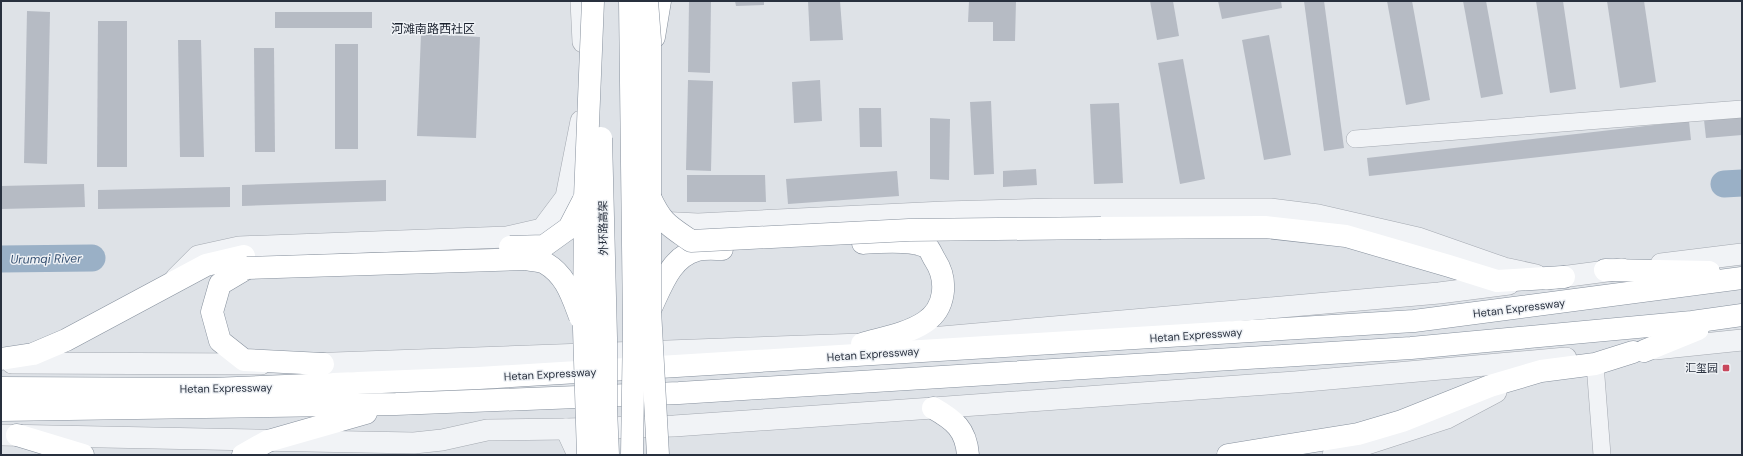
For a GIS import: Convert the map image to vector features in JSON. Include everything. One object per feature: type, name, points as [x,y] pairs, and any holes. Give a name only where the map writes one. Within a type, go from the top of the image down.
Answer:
[{"type":"highway","points":[[589,1],[592,30]]},
{"type":"highway","points":[[588,455],[584,329],[585,197],[593,1]]},
{"type":"highway","name":"外环路高架","points":[[603,1],[601,141],[608,455]]},
{"type":"highway","points":[[630,1],[634,325],[632,455]]},
{"type":"highway","points":[[647,1],[650,62],[650,310],[658,455]]},
{"type":"highway","points":[[650,62],[660,1]]},
{"type":"highway","points":[[1,359],[33,354],[66,340],[206,265],[544,246],[570,228],[585,197]]},
{"type":"highway","points":[[650,197],[657,212],[667,225],[691,241],[909,230],[1265,227],[1346,236],[1497,281],[1556,277]]},
{"type":"highway","points":[[650,310],[665,279],[679,258],[697,250],[893,242],[914,243],[929,249],[940,267],[944,290],[939,308],[925,322],[908,330],[862,344]]},
{"type":"highway","points":[[322,364],[244,360],[220,342],[212,312],[220,284],[245,262],[524,259],[544,262],[555,270],[567,284],[584,329]]},
{"type":"highway","points":[[1605,270],[1742,272]]},
{"type":"highway","name":"Hetan Expressway","points":[[1,388],[212,389],[471,378],[1414,321],[1742,278]]},
{"type":"highway","points":[[1228,455],[1358,434],[1402,421],[1490,386],[1541,371],[1595,364],[1638,351],[1736,316]]},
{"type":"highway","name":"Hetan Expressway","points":[[1,410],[396,404],[679,393],[1411,348],[1692,322],[1736,316]]},
{"type":"highway","points":[[243,455],[268,441],[396,404]]},
{"type":"highway","points":[[933,408],[947,416],[957,425],[967,441],[968,455]]},
{"type":"highway","points":[[9,435],[84,455]]},
{"type":"street","points":[[558,356],[574,340],[578,330],[576,254],[585,87],[581,1]]},
{"type":"street","points":[[647,1],[644,189],[644,334],[655,352]]},
{"type":"street","points":[[170,284],[198,256],[240,247],[507,237],[542,229],[566,197],[584,109]]},
{"type":"street","points":[[1355,139],[1742,109]]},
{"type":"street","points":[[645,222],[698,224],[944,212],[1053,209],[1270,209],[1318,215],[1418,238],[1504,268],[1556,277]]},
{"type":"street","points":[[1,362],[322,364],[862,344],[1439,293],[1605,270],[1742,254]]},
{"type":"street","points":[[9,435],[414,444],[442,440],[488,430],[674,426],[933,408],[1295,382],[1638,351],[1742,340]]},
{"type":"street","points":[[1595,364],[1602,455]]},
{"type":"street","points":[[1333,455],[1447,418],[1533,374]]},
{"type":"street","points":[[649,455],[656,440],[674,426]]},
{"type":"street","points":[[566,429],[578,455]]},
{"type":"building","points":[[689,1],[711,1],[710,73],[688,72]]},
{"type":"building","points":[[735,1],[764,1],[764,5],[736,6]]},
{"type":"building","points":[[808,1],[840,1],[843,40],[810,41]]},
{"type":"building","points":[[969,1],[1016,1],[1015,41],[993,41],[993,22],[968,22]]},
{"type":"building","points":[[1150,1],[1173,1],[1179,36],[1157,40]]},
{"type":"building","points":[[1218,1],[1281,1],[1282,8],[1222,19]]},
{"type":"building","points":[[1304,1],[1324,1],[1344,148],[1324,151]]},
{"type":"building","points":[[1387,1],[1412,1],[1430,100],[1406,105]]},
{"type":"building","points":[[1463,1],[1486,1],[1503,94],[1481,98]]},
{"type":"building","points":[[1536,1],[1563,1],[1576,89],[1550,93]]},
{"type":"building","points":[[1607,1],[1644,1],[1656,82],[1620,88]]},
{"type":"building","points":[[27,11],[50,12],[47,164],[24,163]]},
{"type":"building","points":[[275,12],[372,12],[372,28],[275,28]]},
{"type":"building","points":[[98,21],[127,21],[127,167],[97,167]]},
{"type":"building","points":[[421,34],[480,37],[476,138],[417,136]]},
{"type":"building","points":[[1269,35],[1291,155],[1264,160],[1242,40]]},
{"type":"building","points":[[178,40],[201,40],[204,157],[180,157]]},
{"type":"building","points":[[335,44],[358,44],[358,149],[335,149]]},
{"type":"building","points":[[254,48],[274,48],[275,152],[255,152]]},
{"type":"building","points":[[1183,59],[1205,179],[1180,184],[1158,63]]},
{"type":"building","points":[[688,80],[713,81],[711,171],[686,170]]},
{"type":"building","points":[[820,80],[822,121],[794,123],[792,82]]},
{"type":"building","points":[[991,101],[994,174],[974,175],[970,102]]},
{"type":"building","points":[[1119,103],[1123,183],[1094,184],[1090,104]]},
{"type":"building","points":[[859,108],[881,108],[882,147],[860,147]]},
{"type":"building","points":[[1742,117],[1742,135],[1706,138],[1704,120]]},
{"type":"building","points":[[930,118],[950,119],[949,180],[930,179]]},
{"type":"building","points":[[1689,121],[1691,140],[1369,176],[1367,158]]},
{"type":"building","points":[[1036,169],[1037,185],[1003,187],[1003,171]]},
{"type":"building","points":[[897,171],[899,196],[788,204],[786,179]]},
{"type":"building","points":[[687,175],[765,175],[766,202],[687,202]]},
{"type":"building","points":[[386,180],[386,201],[242,206],[242,185]]},
{"type":"building","points":[[84,184],[85,207],[1,209],[1,186]]},
{"type":"building","points":[[230,187],[230,207],[98,209],[98,190]]},
{"type":"waterway","name":"Urumqi River","points":[[1724,184],[1742,183]]},
{"type":"waterway","name":"Urumqi River","points":[[1,259],[92,258]]},
{"type":"place","name":"汇玺园","points":[[1726,368]]},
{"type":"district","name":"河滩南路西社区","points":[[433,29]]}]
